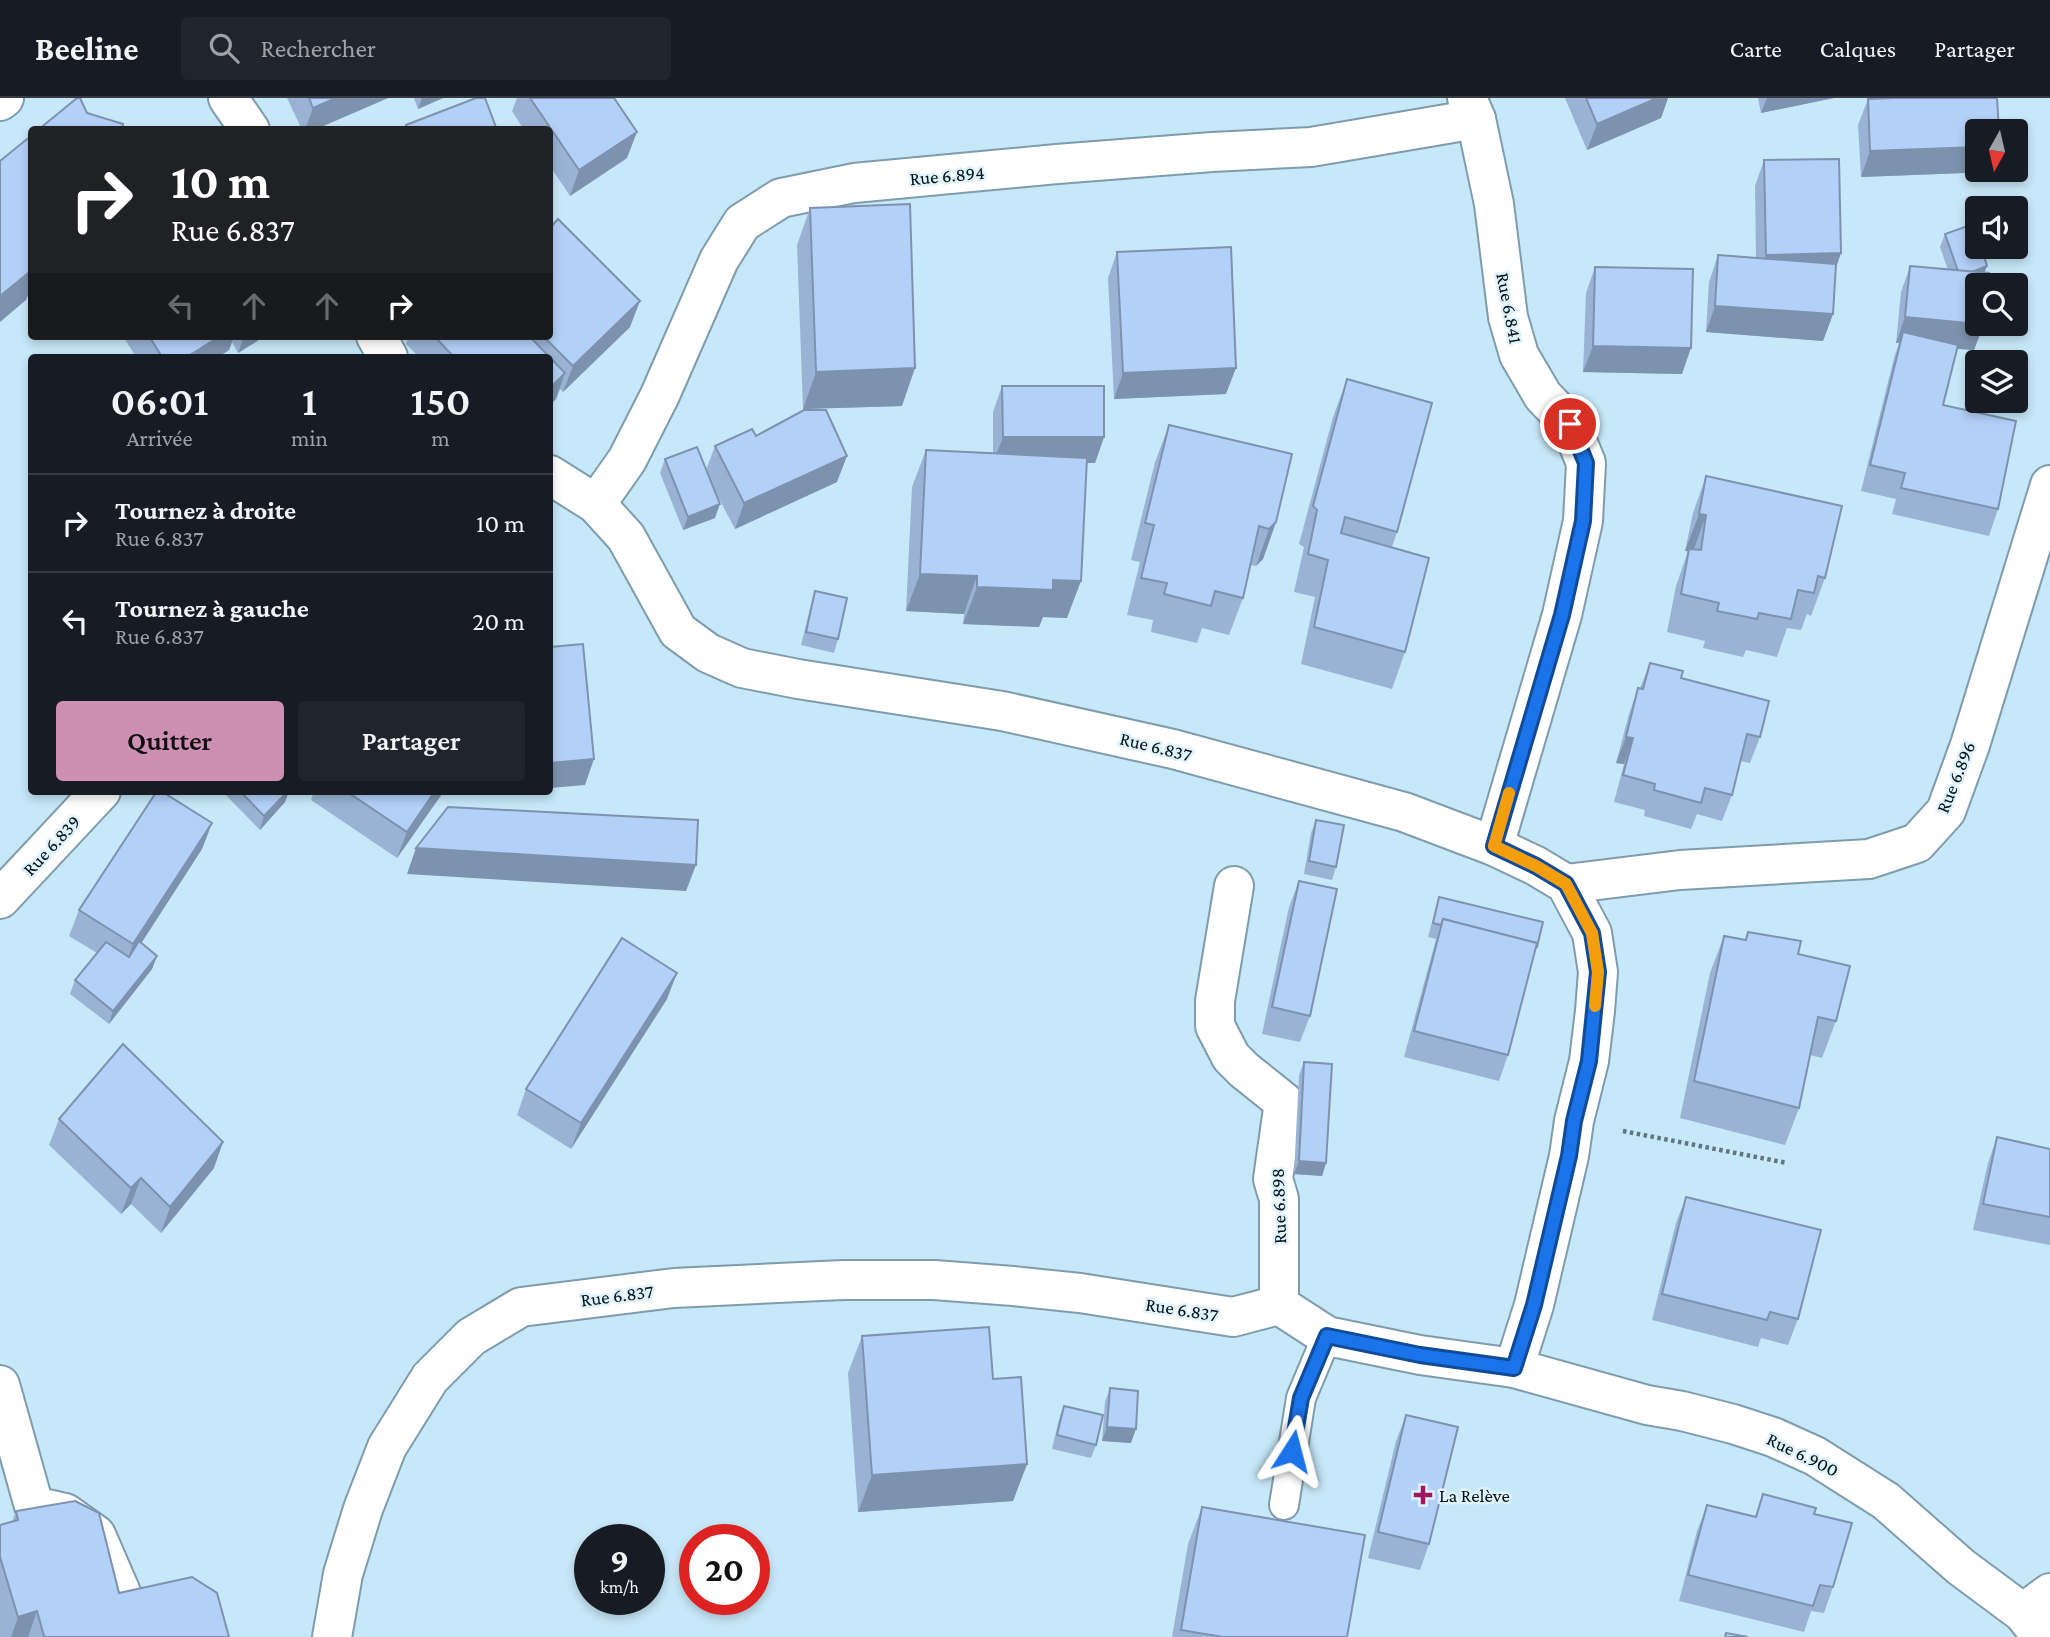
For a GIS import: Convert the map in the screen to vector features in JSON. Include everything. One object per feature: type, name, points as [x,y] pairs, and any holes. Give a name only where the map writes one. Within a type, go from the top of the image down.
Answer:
[{"type":"street","points":[[0,101],[4,98]]},
{"type":"street","points":[[228,98],[247,126]]},
{"type":"street","name":"Rue 6.894","points":[[596,504],[627,460],[719,260],[742,223],[780,198],[855,183],[1212,152],[1311,147],[1471,108]]},
{"type":"street","name":"Rue 6.841","points":[[1471,108],[1494,204],[1508,317],[1519,355],[1543,396],[1570,424],[1586,463],[1583,521],[1562,615],[1494,846]]},
{"type":"street","name":"Rue 6.837","points":[[553,477],[596,504],[626,537],[678,631],[708,653],[742,668],[1002,711],[1173,749],[1404,812],[1494,846],[1566,884]]},
{"type":"street","name":"Rue 6.896","points":[[1566,884],[1680,870],[1869,859],[1917,843],[1946,811],[1970,745],[2050,485]]},
{"type":"street","name":"Rue 6.839","points":[[0,899],[97,795]]},
{"type":"street","points":[[1279,1305],[1327,1336],[1420,1355],[1514,1368],[1534,1305],[1589,1061],[1598,972],[1592,933],[1566,884]]},
{"type":"street","name":"Rue 6.898","points":[[1234,886],[1215,1001],[1215,1026],[1231,1057],[1284,1102],[1273,1179],[1279,1199],[1279,1305]]},
{"type":"street","name":"Rue 6.837","points":[[332,1637],[343,1574],[363,1509],[387,1447],[430,1378],[471,1337],[521,1307],[674,1288],[843,1280],[934,1280],[1013,1286],[1080,1293],[1233,1317],[1279,1305]]},
{"type":"street","name":"Rue 6.900","points":[[1514,1368],[1647,1405],[1733,1424],[1773,1437],[1815,1456],[1886,1501],[1961,1567],[2038,1614]]},
{"type":"street","points":[[0,1385],[34,1506],[65,1513],[96,1535],[131,1618]]},
{"type":"lane","points":[[1284,1505],[1301,1398],[1327,1336]]},
{"type":"path","points":[[1574,1121],[1787,1163]]},
{"type":"building","points":[[77,98],[80,98],[87,113],[123,124],[123,126],[43,126]]},
{"type":"building","points":[[309,98],[336,98],[313,108]]},
{"type":"building","points":[[476,98],[485,98],[496,126],[406,126]]},
{"type":"building","points":[[530,98],[614,98],[637,132],[579,170],[553,132],[553,126],[549,126]]},
{"type":"building","points":[[1586,98],[1657,98],[1597,124]]},
{"type":"building","points":[[1997,98],[1998,119],[1965,119],[1965,147],[1870,151],[1868,99]]},
{"type":"building","points":[[28,138],[28,273],[0,296],[0,161]]},
{"type":"building","points":[[1839,159],[1841,253],[1766,255],[1764,160]]},
{"type":"building","points":[[910,204],[915,368],[816,372],[810,208]]},
{"type":"building","points":[[558,219],[640,301],[573,366],[547,340],[553,340],[553,225]]},
{"type":"building","points":[[1965,227],[1965,259],[1985,259],[1987,266],[1972,272],[1958,271],[1945,234]]},
{"type":"building","points":[[1231,247],[1236,368],[1123,373],[1117,252]]},
{"type":"building","points":[[1718,255],[1836,264],[1833,314],[1715,306]]},
{"type":"building","points":[[1910,266],[1989,273],[1965,273],[1965,323],[1905,317]]},
{"type":"building","points":[[1595,267],[1693,269],[1691,348],[1593,346]]},
{"type":"building","points":[[1903,332],[1958,345],[1943,405],[1965,410],[1965,413],[1980,413],[2016,421],[1998,509],[1901,488],[1905,473],[1870,465]]},
{"type":"building","points":[[151,340],[214,340],[192,354],[160,354]]},
{"type":"building","points":[[438,340],[533,340],[546,354],[451,354]]},
{"type":"building","points":[[553,361],[565,373],[553,385]]},
{"type":"building","points":[[1347,379],[1432,403],[1397,532],[1345,517],[1341,533],[1429,558],[1405,652],[1314,627],[1328,560],[1308,554],[1317,510],[1313,506]]},
{"type":"building","points":[[1002,386],[1104,386],[1104,437],[1003,437]]},
{"type":"building","points":[[804,410],[826,410],[847,456],[744,503],[715,446],[752,429],[756,436]]},
{"type":"building","points":[[1169,425],[1292,454],[1276,522],[1269,529],[1259,526],[1243,598],[1215,591],[1211,606],[1164,594],[1167,583],[1141,578],[1154,525],[1145,523]]},
{"type":"building","points":[[697,447],[720,504],[688,517],[665,459]]},
{"type":"building","points":[[926,450],[1087,458],[1081,581],[1053,580],[1053,590],[977,587],[977,576],[920,574]]},
{"type":"building","points":[[1706,476],[1842,506],[1825,578],[1818,576],[1814,593],[1798,590],[1791,619],[1759,613],[1757,619],[1717,611],[1719,603],[1681,594],[1689,549],[1701,550],[1706,515],[1699,514]]},
{"type":"building","points":[[815,591],[847,598],[838,639],[806,632]]},
{"type":"building","points":[[583,644],[594,759],[553,763],[553,647]]},
{"type":"building","points":[[1650,663],[1683,671],[1681,678],[1769,701],[1760,737],[1747,734],[1732,795],[1705,788],[1701,803],[1654,790],[1655,784],[1623,775],[1633,738],[1626,737],[1638,688],[1643,689]]},
{"type":"building","points":[[154,795],[167,795],[212,823],[133,944],[79,910]]},
{"type":"building","points":[[244,795],[284,795],[264,816]]},
{"type":"building","points":[[352,795],[432,795],[407,832]]},
{"type":"building","points":[[448,807],[698,820],[696,865],[416,848]]},
{"type":"building","points":[[1316,820],[1344,825],[1336,867],[1309,861]]},
{"type":"building","points":[[1299,881],[1337,889],[1310,1016],[1272,1007]]},
{"type":"building","points":[[1439,897],[1543,922],[1537,947],[1537,943],[1443,919],[1441,925],[1433,923]]},
{"type":"building","points":[[1443,919],[1537,943],[1508,1055],[1414,1031]]},
{"type":"building","points":[[1748,932],[1801,941],[1798,954],[1850,966],[1836,1021],[1818,1017],[1799,1108],[1694,1081],[1724,936],[1746,940]]},
{"type":"building","points":[[622,938],[677,973],[581,1123],[526,1089]]},
{"type":"building","points":[[139,941],[157,956],[113,1011],[75,980],[106,942],[129,957]]},
{"type":"building","points":[[123,1044],[223,1142],[170,1207],[141,1178],[131,1188],[59,1119]]},
{"type":"building","points":[[1304,1062],[1332,1064],[1326,1163],[1299,1161]]},
{"type":"building","points":[[1997,1137],[2050,1149],[2050,1217],[1983,1204]]},
{"type":"building","points":[[1686,1197],[1821,1230],[1798,1319],[1770,1312],[1767,1320],[1662,1294]]},
{"type":"building","points":[[989,1327],[993,1379],[1021,1377],[1027,1464],[872,1475],[862,1336]]},
{"type":"building","points":[[1110,1388],[1138,1391],[1136,1429],[1107,1427]]},
{"type":"building","points":[[1064,1406],[1103,1415],[1096,1445],[1057,1435]]},
{"type":"building","points":[[1406,1415],[1458,1427],[1429,1544],[1378,1532]]},
{"type":"building","points":[[1763,1494],[1816,1508],[1814,1514],[1852,1523],[1833,1587],[1820,1585],[1813,1606],[1688,1575],[1707,1505],[1756,1517]]},
{"type":"building","points":[[75,1501],[99,1513],[119,1593],[192,1577],[217,1593],[229,1637],[47,1637],[44,1636],[37,1611],[18,1617],[0,1557],[0,1525],[18,1520],[16,1511]]},
{"type":"building","points":[[1202,1507],[1365,1535],[1347,1637],[1223,1637],[1181,1630]]},
{"type":"building","points":[[1726,1633],[1748,1637],[1725,1637]]},
{"type":"slow traffic","points":[[1509,793],[1494,846],[1566,884],[1592,933],[1598,972],[1595,1006]]},
{"type":"place","name":"La Relève","points":[[1423,1495]]},
{"type":"route","points":[[1292,1451],[1301,1398],[1327,1336],[1420,1355],[1514,1368],[1534,1305],[1589,1061],[1598,972],[1592,933],[1566,884],[1494,846],[1547,672],[1583,521],[1586,463],[1570,424]]}]
